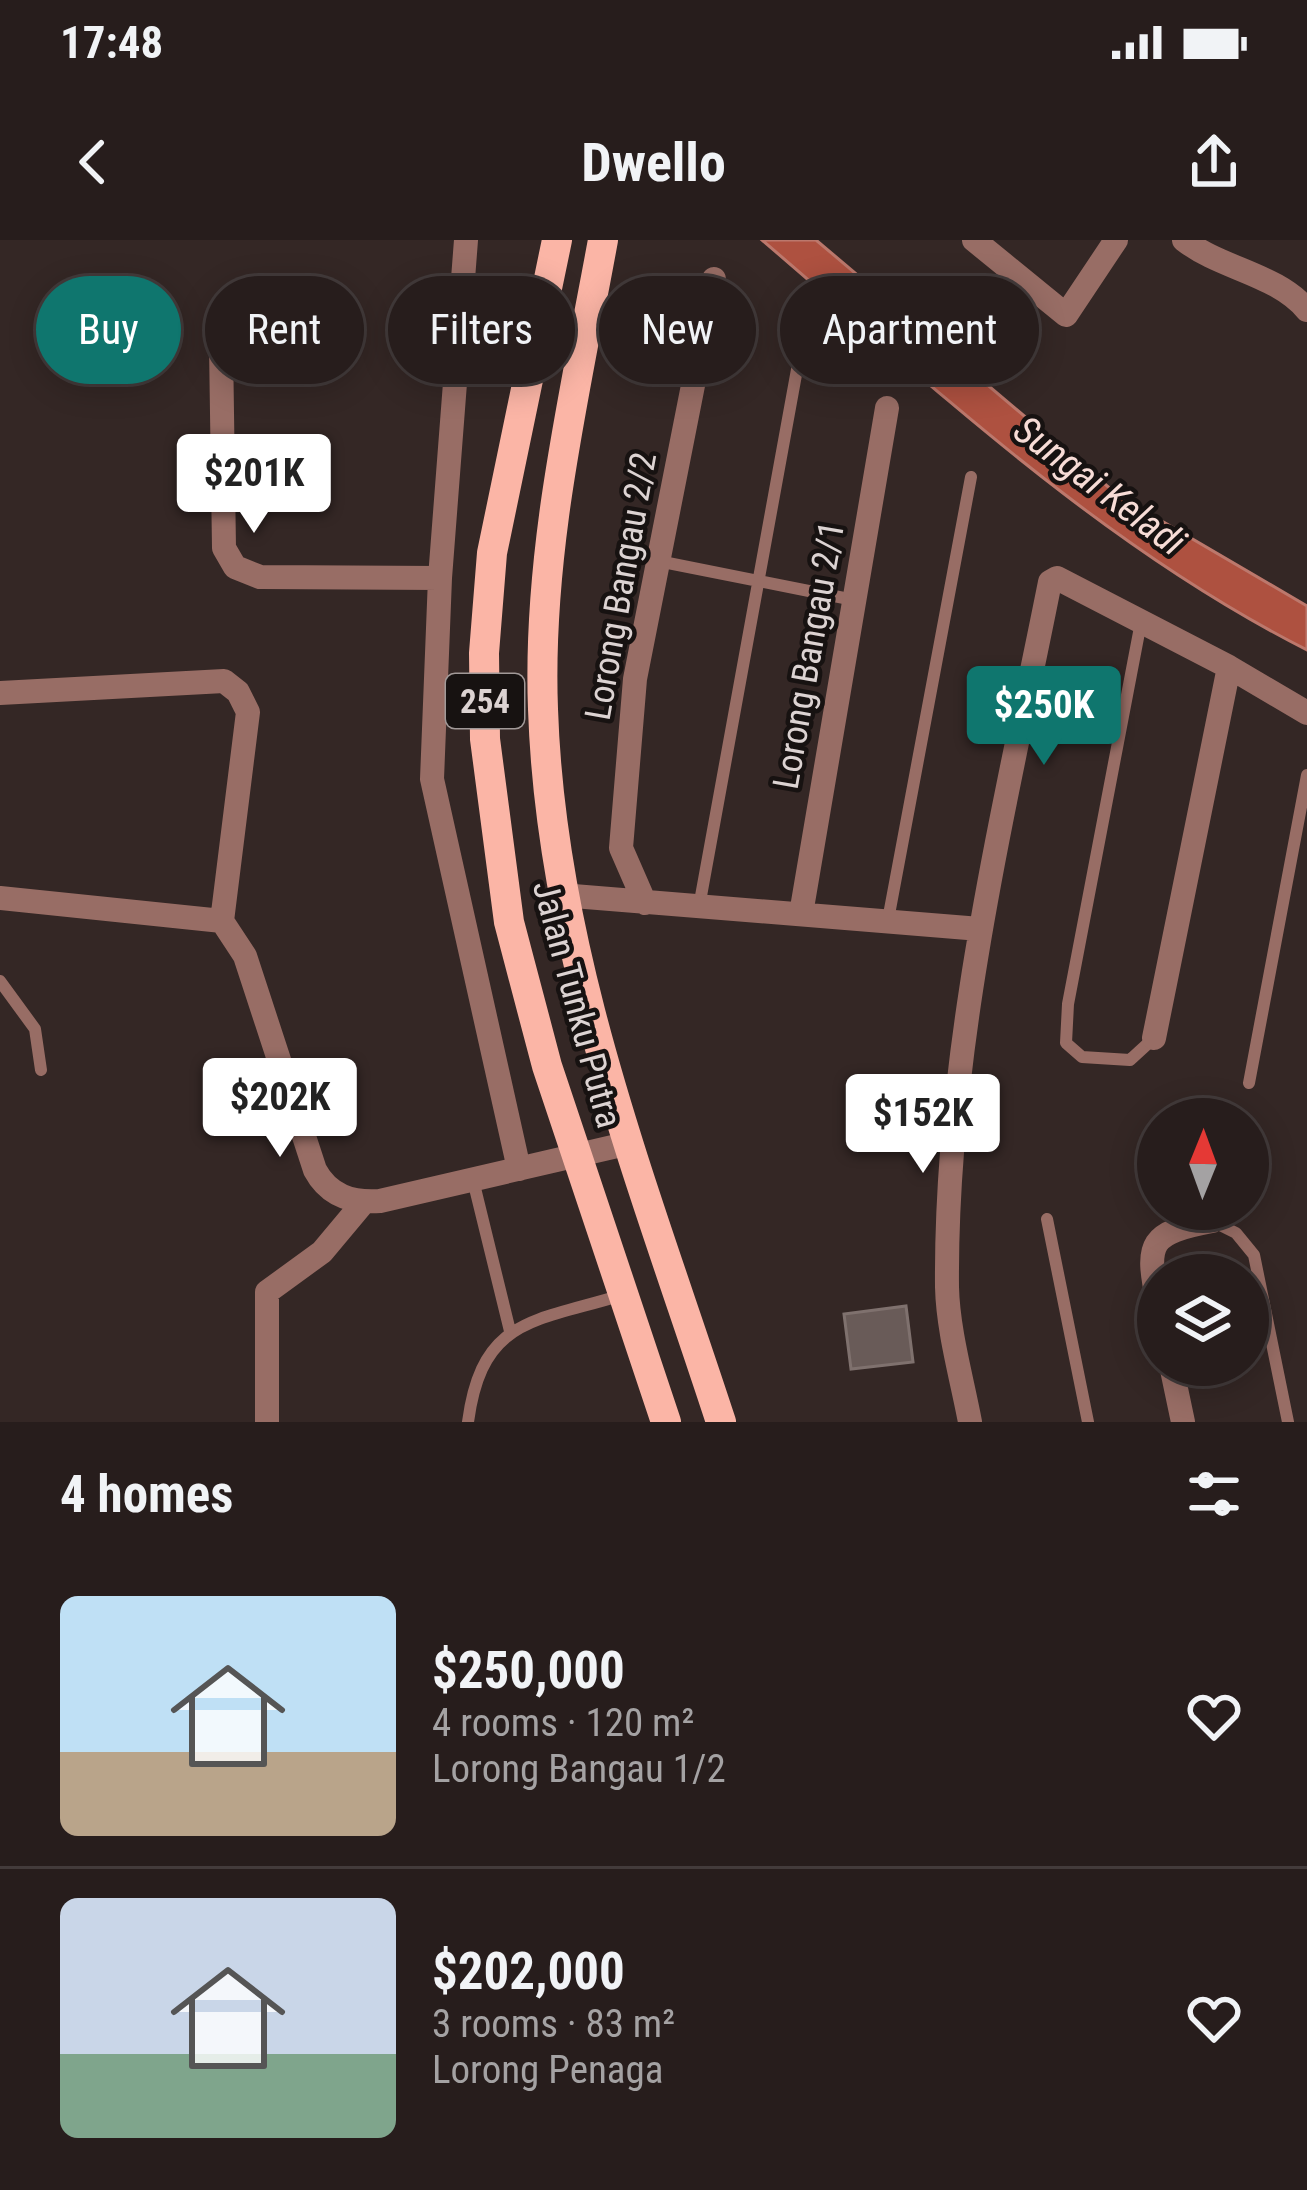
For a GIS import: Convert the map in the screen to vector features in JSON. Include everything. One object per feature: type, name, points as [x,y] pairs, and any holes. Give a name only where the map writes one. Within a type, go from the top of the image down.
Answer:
[{"type":"main road","name":"Jalan Tunku Putra","points":[[557,240],[492,553],[485,634],[485,739],[509,922],[547,1066],[666,1422]]},
{"type":"main road","name":"Jalan Tunku Putra","points":[[603,240],[555,506],[542,706],[561,895],[629,1143],[721,1422]]},
{"type":"street","points":[[466,240],[440,578],[432,779],[519,1169]]},
{"type":"street","points":[[988,245],[1066,315],[1116,240]]},
{"type":"street","points":[[1184,240],[1199,252],[1291,293],[1307,310]]},
{"type":"street","points":[[222,384],[224,548],[235,567],[260,577],[440,578]]},
{"type":"street","name":"Lorong Bangau 2/2","points":[[645,903],[621,848],[635,680],[693,384]]},
{"type":"street","name":"Lorong Bangau 2/1","points":[[800,914],[887,408]]},
{"type":"street","points":[[970,1422],[947,1290],[957,1124],[980,929],[1052,580],[1142,621],[1307,713]]},
{"type":"street","points":[[1154,1038],[1228,667]]},
{"type":"street","points":[[0,693],[224,681],[238,692],[248,712],[222,921],[245,956],[315,1170],[333,1193],[363,1203],[629,1143]]},
{"type":"street","points":[[561,895],[980,929]]},
{"type":"street","points":[[0,898],[222,921]]},
{"type":"street","points":[[267,1422],[263,1303],[267,1292],[322,1252],[363,1203]]},
{"type":"street","points":[[1152,1254],[1153,1245],[1168,1230]]},
{"type":"street","points":[[1175,1386],[1183,1422]]},
{"type":"lane","points":[[700,907],[795,384]]},
{"type":"lane","points":[[888,920],[971,477]]},
{"type":"lane","points":[[658,561],[854,600]]},
{"type":"lane","points":[[1142,621],[1069,1004],[1066,1043],[1082,1057],[1130,1060],[1154,1038]]},
{"type":"lane","points":[[1250,1083],[1307,775]]},
{"type":"lane","points":[[0,981],[34,1029],[41,1070]]},
{"type":"lane","points":[[472,1178],[510,1331]]},
{"type":"lane","points":[[1047,1220],[1088,1422]]},
{"type":"lane","points":[[1230,1230],[1254,1255],[1288,1422]]},
{"type":"lane","points":[[468,1422],[473,1383],[490,1351],[510,1331],[623,1294]]},
{"type":"water","points":[[762,240],[816,240],[859,276],[804,276]]},
{"type":"water","name":"Sungai Keladi","points":[[929,384],[986,384],[1119,496],[1307,606],[1307,650],[1160,563]]},
{"type":"building","points":[[906,1306],[913,1362],[851,1369],[844,1314]]}]
